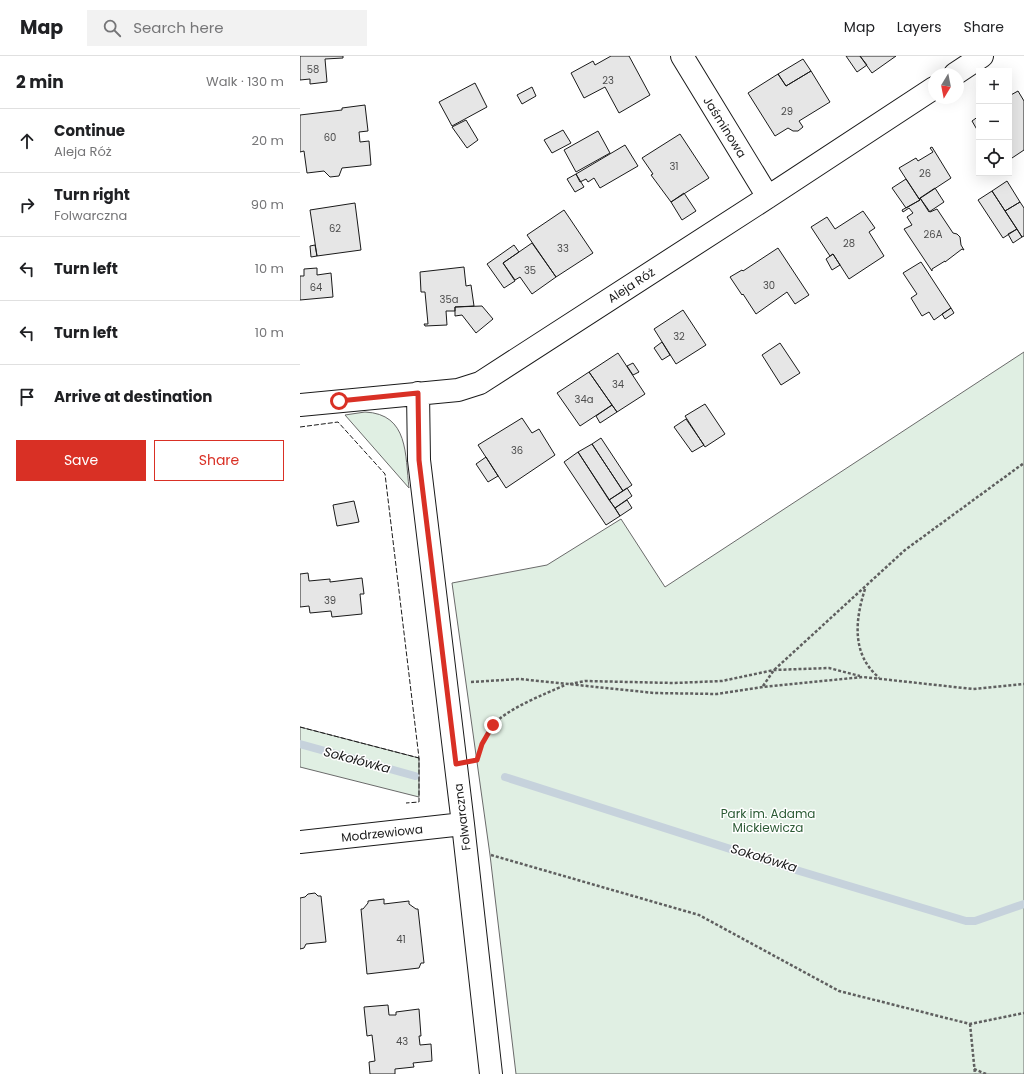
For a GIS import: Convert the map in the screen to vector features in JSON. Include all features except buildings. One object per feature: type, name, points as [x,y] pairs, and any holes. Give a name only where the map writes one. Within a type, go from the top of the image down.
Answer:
[{"type":"street","name":"Jaśminowa","points":[[682,56],[768,197]]},
{"type":"street","points":[[964,68],[982,56]]},
{"type":"street","name":"Aleja Róż","points":[[300,405],[458,390],[480,383],[928,92]]},
{"type":"street","name":"Folwarczna","points":[[418,393],[419,460],[464,824],[491,1074]]},
{"type":"street","name":"Modrzewiowa","points":[[300,842],[464,824]]},
{"type":"path","points":[[763,687],[774,670],[905,550],[1024,463]]},
{"type":"path","points":[[865,588],[857,628],[860,650],[868,667],[880,679]]},
{"type":"path","points":[[456,764],[477,760],[482,744],[493,725],[507,714],[566,684],[585,681],[674,683],[722,681],[774,670],[829,668],[863,677],[973,689],[1024,684]]},
{"type":"path","points":[[446,684],[520,679],[654,693],[717,694],[763,687],[863,677]]},
{"type":"path","points":[[467,857],[490,854],[699,915],[839,991],[970,1024],[1024,1014]]},
{"type":"path","points":[[970,1024],[974,1074]]},
{"type":"path","points":[[974,1070],[986,1074]]},
{"type":"green space","name":"Park im. Adama Mickiewicza","points":[[1024,352],[1024,1074],[516,1074],[490,855],[452,583],[547,565],[621,519],[665,587]]},
{"type":"green space","points":[[365,412],[379,414],[390,420],[397,428],[402,438],[405,450],[409,488],[345,415]]},
{"type":"green space","points":[[300,727],[419,758],[419,797],[300,767]]},
{"type":"waterway","name":"Sokołówka","points":[[300,744],[415,776]]},
{"type":"waterway","name":"Sokołówka","points":[[505,777],[796,870],[966,921],[975,921],[1024,904]]},
{"type":"fence","points":[[300,427],[338,422],[385,474],[419,758],[419,802],[406,803]]},
{"type":"fence","points":[[300,727],[419,758]]},
{"type":"route","points":[[339,401],[418,393],[419,460],[456,764],[477,760],[482,744],[493,725]]}]
